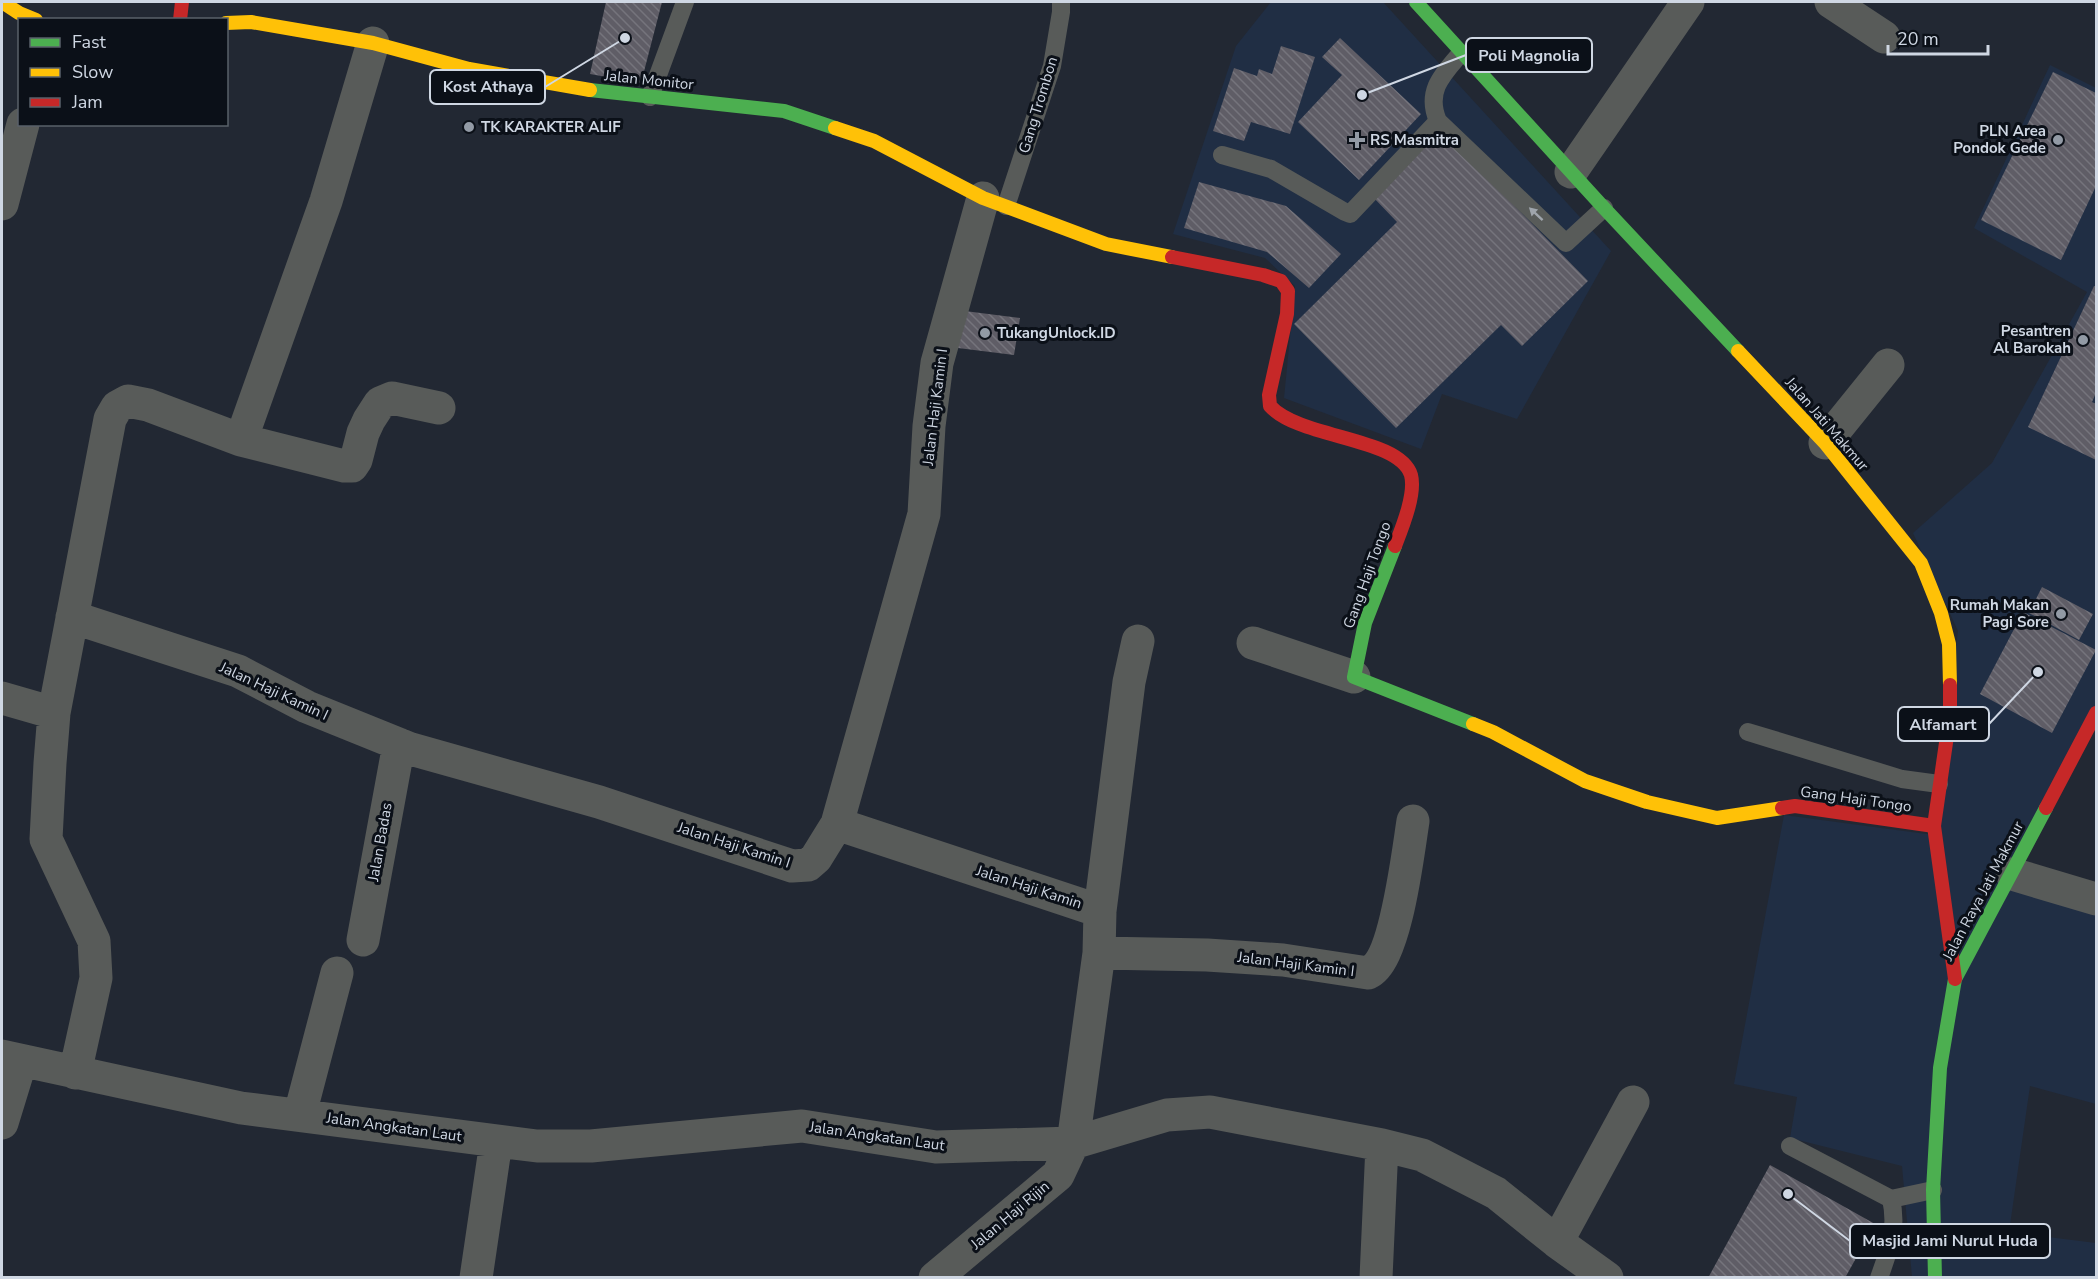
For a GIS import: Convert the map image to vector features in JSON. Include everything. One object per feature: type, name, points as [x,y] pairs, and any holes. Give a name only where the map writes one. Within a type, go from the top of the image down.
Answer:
[{"type":"street","points":[[2,2],[31,18]]},
{"type":"street","points":[[180,18],[182,2]]},
{"type":"street","name":"Jalan Jati Makmur","points":[[1416,2],[1570,172],[1825,443],[1921,563],[1941,613],[1949,644],[1950,715],[1934,826],[1955,979]]},
{"type":"street","points":[[1570,172],[1688,2]]},
{"type":"street","points":[[1831,2],[1884,37]]},
{"type":"street","name":"Jalan Monitor","points":[[228,23],[251,22],[373,43],[470,69],[576,88],[784,111],[874,141],[995,202]]},
{"type":"street","points":[[241,440],[326,201],[373,43]]},
{"type":"street","points":[[2,204],[22,126]]},
{"type":"street","name":"Gang Haji Tongo","points":[[995,202],[1107,244],[1263,275],[1281,281],[1285,285],[1288,291],[1287,314],[1269,395],[1271,409],[1279,416],[1298,424],[1387,452],[1406,465],[1410,473],[1411,487],[1407,513],[1365,624],[1354,677],[1493,732],[1585,782],[1647,802],[1717,818],[1795,806],[1934,826]]},
{"type":"street","name":"Jalan Haji Kamin I","points":[[72,617],[238,671],[307,707],[399,744],[502,776],[599,802],[792,866],[808,865],[816,858],[837,824],[924,514],[929,426],[937,363],[995,202]]},
{"type":"street","points":[[1825,443],[1888,365]]},
{"type":"street","points":[[75,1073],[96,978],[94,941],[46,839],[54,713],[110,419],[117,407],[128,401],[148,405],[241,440],[344,466],[352,466],[356,460],[363,433],[380,403],[392,398],[439,408]]},
{"type":"street","points":[[1100,910],[1129,682],[1138,641]]},
{"type":"street","points":[[1253,643],[1354,677]]},
{"type":"street","points":[[2,698],[54,713]]},
{"type":"street","name":"Jalan Raya Jati Makmur","points":[[1935,1278],[1933,1190],[1940,1068],[1955,979],[2097,713]]},
{"type":"street","name":"Jalan Badas","points":[[363,940],[399,744]]},
{"type":"street","name":"Jalan Haji Kamin I","points":[[1099,953],[1207,955],[1283,960],[1368,973],[1375,970],[1381,961],[1395,922],[1413,821]]},
{"type":"street","name":"Jalan Haji Kamin","points":[[837,824],[1100,910],[1099,953],[1073,1143]]},
{"type":"street","points":[[2012,874],[2097,898]]},
{"type":"street","points":[[300,1114],[336,973]]},
{"type":"street","points":[[2,1123],[11,1059]]},
{"type":"street","name":"Jalan Angkatan Laut","points":[[11,1059],[241,1108],[537,1146],[591,1146],[802,1126],[936,1147],[1073,1143],[1167,1115],[1210,1112],[1382,1145],[1422,1155],[1496,1193],[1557,1242],[1607,1278]]},
{"type":"street","points":[[1557,1242],[1633,1102]]},
{"type":"street","points":[[476,1278],[496,1142]]},
{"type":"street","name":"Jalan Haji Rijin","points":[[935,1278],[1058,1175],[1073,1143]]},
{"type":"street","points":[[1376,1278],[1382,1145]]},
{"type":"lane","points":[[650,97],[685,2]]},
{"type":"lane","name":"Gang Trombon","points":[[995,202],[1052,66],[1061,2]]},
{"type":"lane","points":[[1461,53],[1438,83],[1433,100],[1438,121],[1566,243],[1604,208]]},
{"type":"lane","points":[[1222,155],[1271,169],[1350,214],[1438,121]]},
{"type":"lane","points":[[1748,732],[1902,778],[1939,784]]},
{"type":"lane","points":[[1790,1146],[1891,1199],[1933,1190]]},
{"type":"lane","points":[[1879,1278],[1892,1240],[1894,1212],[1891,1199]]},
{"type":"shaded area","name":"RS Masmitra","points":[[1271,2],[1383,2],[1611,251],[1517,419],[1442,394],[1421,449],[1284,398],[1295,286],[1265,258],[1173,234],[1236,46]]},
{"type":"shaded area","points":[[2050,65],[2096,88],[2096,706],[2004,886],[2096,912],[2096,1104],[2030,1086],[2009,1232],[2096,1243],[2096,1277],[1912,1277],[1902,1166],[1790,1138],[1797,1097],[1734,1084],[1784,815],[1934,835],[1958,631],[1913,533],[1992,463],[2087,292],[1974,228]]},
{"type":"building","points":[[606,2],[662,2],[641,83],[590,74]]},
{"type":"building","points":[[1340,38],[1421,114],[1359,180],[1298,122],[1342,75],[1322,57]]},
{"type":"building","points":[[1281,46],[1315,57],[1290,134],[1251,122],[1244,141],[1213,131],[1234,68],[1257,76],[1259,69],[1272,74]]},
{"type":"building","name":"PLN Area Pondok Gede","points":[[2053,72],[2096,93],[2096,186],[2061,260],[1981,220]]},
{"type":"building","points":[[1440,130],[1588,281],[1522,346],[1501,325],[1396,428],[1294,324],[1397,222],[1373,197]]},
{"type":"building","points":[[1199,182],[1286,206],[1341,254],[1309,288],[1267,252],[1184,228]]},
{"type":"building","name":"Pesantren Al Barokah","points":[[2094,286],[2096,287],[2096,393],[2092,402],[2096,404],[2096,460],[2028,427]]},
{"type":"building","name":"TukangUnlock.ID","points":[[957,310],[1020,318],[1014,355],[950,347]]},
{"type":"building","name":"Rumah Makan Pagi Sore","points":[[2042,587],[2093,614],[2079,640],[2029,613]]},
{"type":"building","points":[[2023,612],[2096,650],[2052,733],[1980,694]]},
{"type":"building","points":[[1770,1165],[1875,1224],[1845,1278],[1708,1278]]},
{"type":"traffic: fast","points":[[1416,2],[1738,351]]},
{"type":"traffic: fast","points":[[590,90],[784,111],[835,128]]},
{"type":"traffic: fast","points":[[1395,546],[1365,623],[1354,677],[1473,724]]},
{"type":"traffic: fast","points":[[1935,1278],[1933,1190],[1940,1068],[1955,979],[2046,808]]},
{"type":"traffic: slow","points":[[2,2],[31,18]]},
{"type":"traffic: slow","points":[[228,23],[251,22],[373,43],[469,69],[590,90]]},
{"type":"traffic: slow","points":[[835,128],[874,141],[983,198],[1106,244],[1172,257]]},
{"type":"traffic: slow","points":[[1738,351],[1825,443],[1921,563],[1941,613],[1949,644],[1950,685]]},
{"type":"traffic: slow","points":[[1473,724],[1493,732],[1585,781],[1647,802],[1717,818],[1782,808]]},
{"type":"traffic: jam","points":[[180,18],[182,2]]},
{"type":"traffic: jam","points":[[1172,257],[1263,275],[1281,281],[1288,291],[1287,314],[1269,395],[1270,406],[1284,417],[1369,445],[1403,462],[1411,475],[1412,492],[1408,511],[1395,546]]},
{"type":"traffic: jam","points":[[1950,685],[1950,715],[1934,826],[1955,979]]},
{"type":"traffic: jam","points":[[2046,808],[2096,713]]},
{"type":"traffic: jam","points":[[1782,808],[1795,806],[1934,826]]},
{"type":"place","name":"Kost Athaya","points":[[625,38]]},
{"type":"place","name":"Poli Magnolia","points":[[1362,95]]},
{"type":"place","name":"TK KARAKTER ALIF","points":[[469,127]]},
{"type":"place","name":"RS Masmitra","points":[[1357,140]]},
{"type":"place","name":"PLN Area Pondok Gede","points":[[2058,140]]},
{"type":"place","name":"TukangUnlock.ID","points":[[985,333]]},
{"type":"place","name":"Pesantren Al Barokah","points":[[2083,340]]},
{"type":"place","name":"Rumah Makan Pagi Sore","points":[[2061,614]]},
{"type":"place","name":"Alfamart","points":[[2038,672]]},
{"type":"place","name":"Masjid Jami Nurul Huda","points":[[1788,1194]]}]
